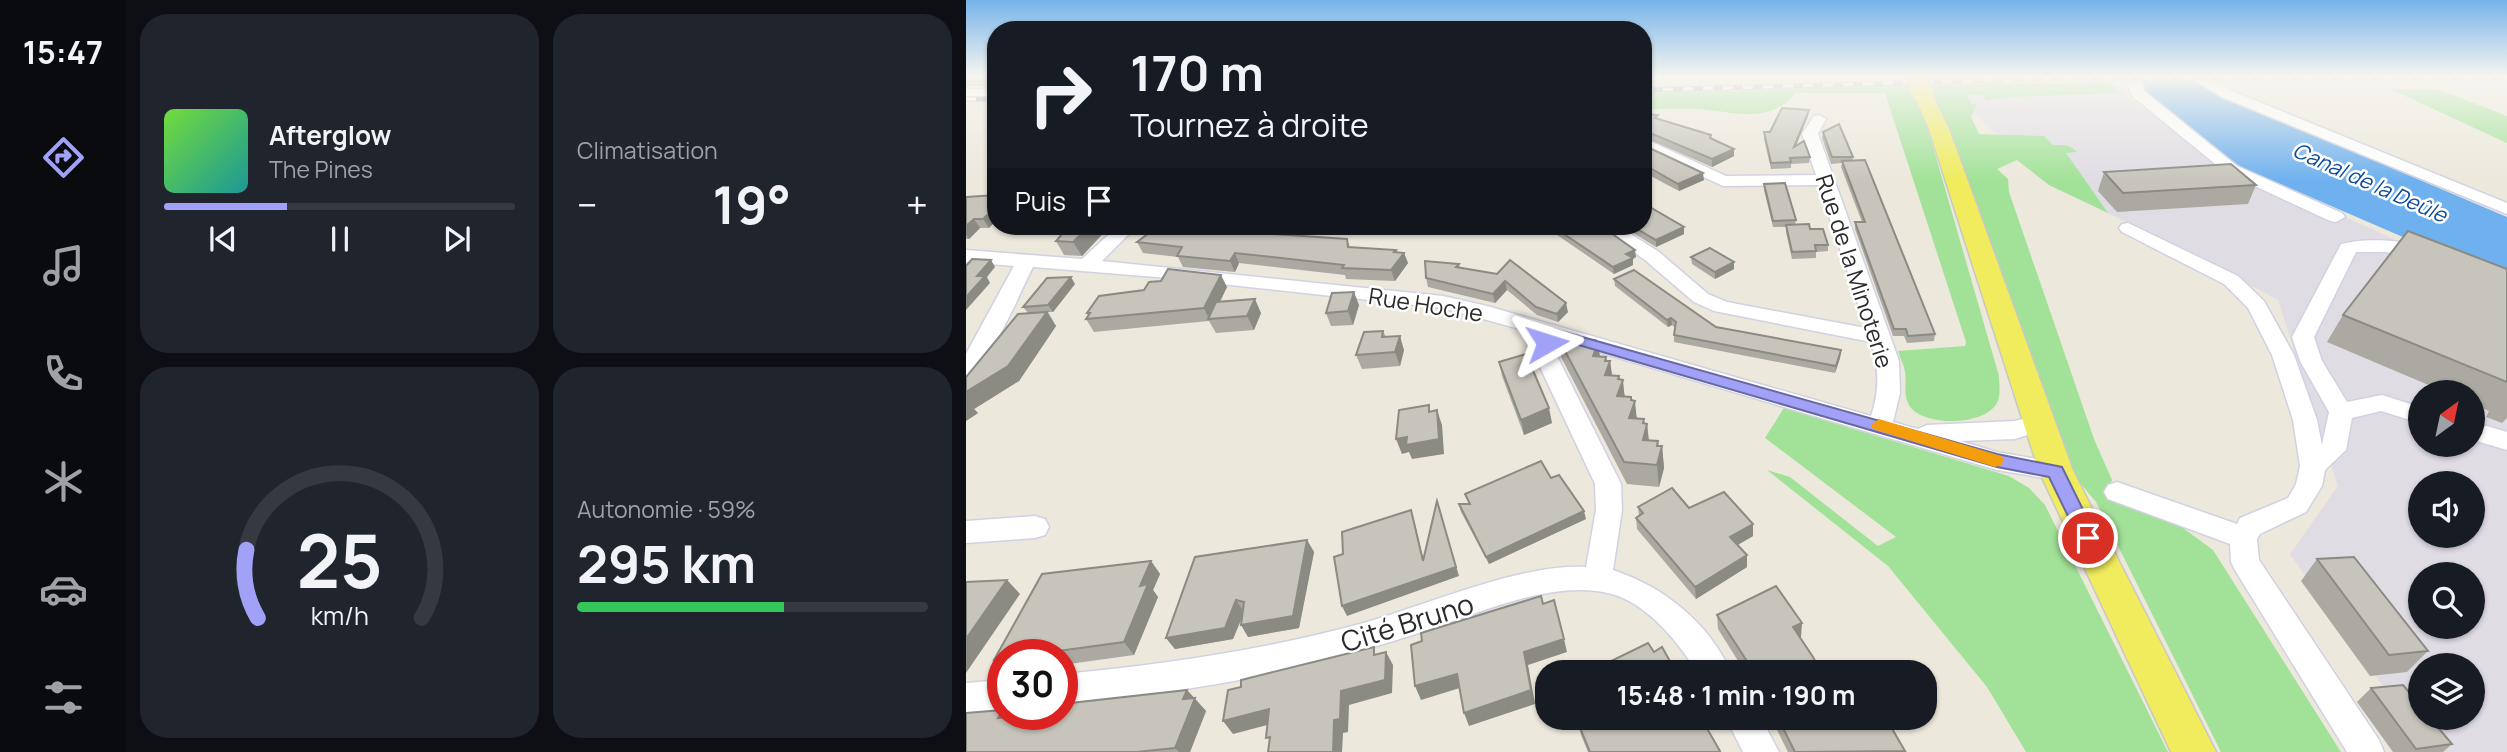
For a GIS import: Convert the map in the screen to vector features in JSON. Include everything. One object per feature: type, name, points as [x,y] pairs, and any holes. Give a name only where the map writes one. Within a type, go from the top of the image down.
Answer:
[{"type":"main road","points":[[1931,111],[2056,471],[2194,752]]},
{"type":"street","points":[[2269,111],[2507,209]]},
{"type":"street","name":"Rue de la Minoterie","points":[[1819,119],[1810,134],[1888,361],[1891,381],[1880,425]]},
{"type":"street","points":[[1652,148],[1720,187],[1826,180]]},
{"type":"street","points":[[2128,228],[2231,280],[2257,305],[2288,368],[2305,420],[2313,466],[2309,486],[2297,505],[2250,526],[2243,538],[2245,562],[2367,752]]},
{"type":"street","points":[[1087,265],[1119,235]]},
{"type":"street","points":[[1620,235],[1652,256],[1701,298],[1721,307],[1880,337]]},
{"type":"street","points":[[2313,466],[2333,450],[2341,412],[2311,361],[2303,337],[2348,248],[2366,242],[2397,247],[2446,267]]},
{"type":"street","name":"Rue Hoche","points":[[966,256],[1087,265],[1434,301],[1480,310],[1997,461],[2056,471]]},
{"type":"street","points":[[966,370],[974,360],[1026,262]]},
{"type":"street","points":[[1554,333],[1544,352],[1608,484],[1609,510],[1601,564],[1595,579]]},
{"type":"street","points":[[2341,412],[2382,403],[2408,411]]},
{"type":"street","name":"Rue Hoche","points":[[1913,435],[2015,430],[2038,423]]},
{"type":"street","points":[[2485,435],[2507,441]]},
{"type":"street","points":[[2117,492],[2243,538]]},
{"type":"street","points":[[966,532],[1035,527]]},
{"type":"street","name":"Cité Bruno","points":[[1078,688],[1231,668],[1344,642],[1542,583],[1595,579],[1627,587],[1661,606],[1699,645],[1708,660]]},
{"type":"street","points":[[966,698],[987,696]]},
{"type":"street","points":[[1750,730],[1762,752]]},
{"type":"lane","points":[[2159,111],[2231,169],[2336,217]]},
{"type":"shaded area","points":[[1972,111],[2147,111],[2226,170],[2359,223],[2507,292],[2507,752],[2429,752],[2414,730],[2485,730],[2485,653],[2408,653],[2408,722],[2290,554],[2338,486],[2278,300],[2193,254],[2049,185]]},
{"type":"green space","points":[[1716,111],[1768,111],[1763,113]]},
{"type":"green space","points":[[1891,111],[1921,111],[1927,126],[1999,376],[1997,403],[1990,411],[1980,416],[1942,421],[1920,415],[1907,401],[1905,372],[1898,351],[1965,346],[1966,342]]},
{"type":"green space","points":[[1941,111],[1974,111],[1971,117],[1979,134],[2044,136],[2053,145],[2066,146],[2077,152],[2066,153],[2108,213],[2049,185],[2017,160],[1997,169],[2008,179],[2009,192],[2094,439],[2112,480],[2108,490],[2179,525],[2213,550],[2341,752],[2221,752],[2096,502],[2075,477],[2042,395],[2016,313]]},
{"type":"green space","points":[[2438,111],[2494,111],[2507,116],[2507,143]]},
{"type":"green space","points":[[1784,408],[2009,476],[2029,488],[2045,505],[2168,752],[2026,752],[1987,687],[1888,566],[1767,470],[1790,477],[1878,546],[1896,537],[1765,438]]},
{"type":"water","name":"Canal de la Deûle","points":[[2165,111],[2262,111],[2507,217],[2507,282],[2262,176],[2241,171]]},
{"type":"building","points":[[1780,111],[1809,111],[1794,147],[1804,141],[1810,157],[1771,163],[1764,132],[1770,132]]},
{"type":"building","points":[[1652,115],[1658,115],[1655,118],[1711,135],[1710,138],[1734,149],[1712,159],[1652,134]]},
{"type":"building","points":[[1839,124],[1853,157],[1832,157],[1823,132]]},
{"type":"building","points":[[1652,149],[1703,173],[1678,184],[1652,169]]},
{"type":"building","points":[[1865,160],[1935,334],[1908,336],[1906,329],[1894,329],[1855,222],[1865,222],[1842,161]]},
{"type":"building","points":[[2231,164],[2256,185],[2123,193],[2104,172]]},
{"type":"building","points":[[1785,183],[1796,220],[1773,221],[1764,184]]},
{"type":"building","points":[[987,196],[987,215],[983,219],[974,219],[966,226],[966,197]]},
{"type":"building","points":[[1652,208],[1684,227],[1656,240],[1647,235],[1652,235]]},
{"type":"building","points":[[1809,224],[1810,229],[1823,229],[1828,245],[1815,245],[1816,251],[1792,252],[1786,225]]},
{"type":"building","points":[[2408,231],[2507,269],[2507,382],[2343,315]]},
{"type":"building","points":[[1061,235],[1080,235],[1073,242],[1056,241]]},
{"type":"building","points":[[1146,235],[1287,235],[1347,239],[1348,247],[1396,250],[1394,252],[1404,253],[1391,270],[1342,268],[1344,265],[1235,253],[1230,261],[1177,256],[1182,247],[1137,242]]},
{"type":"building","points":[[1565,235],[1614,235],[1635,250],[1626,254],[1633,258],[1613,267]]},
{"type":"building","points":[[1710,248],[1734,262],[1715,272],[1691,257]]},
{"type":"building","points":[[972,259],[991,260],[977,276],[985,276],[966,297],[966,266]]},
{"type":"building","points":[[1510,260],[1566,303],[1557,314],[1536,307],[1505,281],[1493,294],[1426,278],[1425,261],[1459,264],[1456,267],[1497,274]]},
{"type":"building","points":[[1168,269],[1221,275],[1204,308],[1086,319],[1099,296],[1144,290],[1149,282],[1161,281]]},
{"type":"building","points":[[1634,270],[1716,327],[1841,350],[1836,366],[1674,335],[1676,322],[1671,318],[1667,320],[1614,279]]},
{"type":"building","points":[[1071,277],[1048,305],[1023,307],[1047,278]]},
{"type":"building","points":[[1354,292],[1348,311],[1326,313],[1332,293]]},
{"type":"building","points":[[1255,299],[1247,316],[1208,319],[1216,302]]},
{"type":"building","points":[[1047,312],[1008,366],[966,392],[966,377],[1018,314]]},
{"type":"building","points":[[1383,331],[1382,337],[1400,336],[1395,352],[1356,355],[1364,332]]},
{"type":"building","points":[[1557,336],[1595,340],[1594,342],[1598,343],[1593,356],[1606,357],[1605,361],[1610,361],[1605,375],[1619,376],[1618,379],[1623,380],[1617,396],[1631,397],[1631,400],[1635,401],[1629,418],[1644,419],[1643,423],[1647,424],[1643,440],[1658,441],[1657,446],[1662,446],[1657,465],[1624,462]]},
{"type":"building","points":[[1526,354],[1549,408],[1521,420],[1499,362]]},
{"type":"building","points":[[1429,405],[1429,412],[1437,410],[1439,439],[1406,445],[1407,437],[1396,439],[1399,410]]},
{"type":"building","points":[[1541,461],[1551,478],[1559,475],[1584,511],[1486,557],[1459,504],[1470,504],[1465,494]]},
{"type":"building","points":[[1672,488],[1689,508],[1724,492],[1753,524],[1730,537],[1747,555],[1695,587],[1636,518],[1643,513],[1638,507]]},
{"type":"building","points":[[1437,501],[1456,567],[1342,606],[1334,557],[1343,554],[1342,532],[1411,510],[1423,561]]},
{"type":"building","points":[[1307,540],[1293,616],[1241,625],[1244,602],[1236,600],[1225,628],[1166,638],[1195,557]]},
{"type":"building","points":[[2354,557],[2408,626],[2408,639],[2419,639],[2428,651],[2389,655],[2317,559]]},
{"type":"building","points":[[1151,561],[1140,586],[1148,584],[1124,642],[1078,648],[1078,639],[1006,639],[1042,574]]},
{"type":"building","points":[[1007,580],[966,639],[966,582]]},
{"type":"building","points":[[1776,586],[1802,623],[1793,627],[1815,660],[1746,660],[1717,615]]},
{"type":"building","points":[[1541,596],[1543,604],[1554,600],[1564,639],[1524,652],[1531,690],[1464,713],[1457,674],[1415,686],[1411,645],[1422,641],[1421,633]]},
{"type":"building","points":[[1648,643],[1654,652],[1662,647],[1669,660],[1613,660]]},
{"type":"building","points":[[1374,647],[1374,655],[1386,652],[1385,680],[1341,691],[1340,719],[1334,720],[1333,752],[1268,752],[1270,737],[1266,738],[1269,709],[1223,721],[1228,690],[1241,687],[1241,680]]},
{"type":"building","points":[[2403,685],[2408,691],[2408,730],[2440,730],[2452,744],[2416,749],[2371,688]]},
{"type":"building","points":[[1187,690],[1183,699],[1195,698],[1175,748],[1136,752],[966,752],[966,713],[987,711],[987,730],[1078,730],[1078,702]]},
{"type":"building","points":[[1581,730],[1708,730],[1720,751],[1718,752],[1590,752]]},
{"type":"building","points":[[1784,730],[1893,730],[1905,751],[1795,752]]},
{"type":"slow traffic","points":[[1879,425],[1995,460]]},
{"type":"route","points":[[1547,343],[1554,333],[1997,461],[2056,471],[2088,538]]}]
